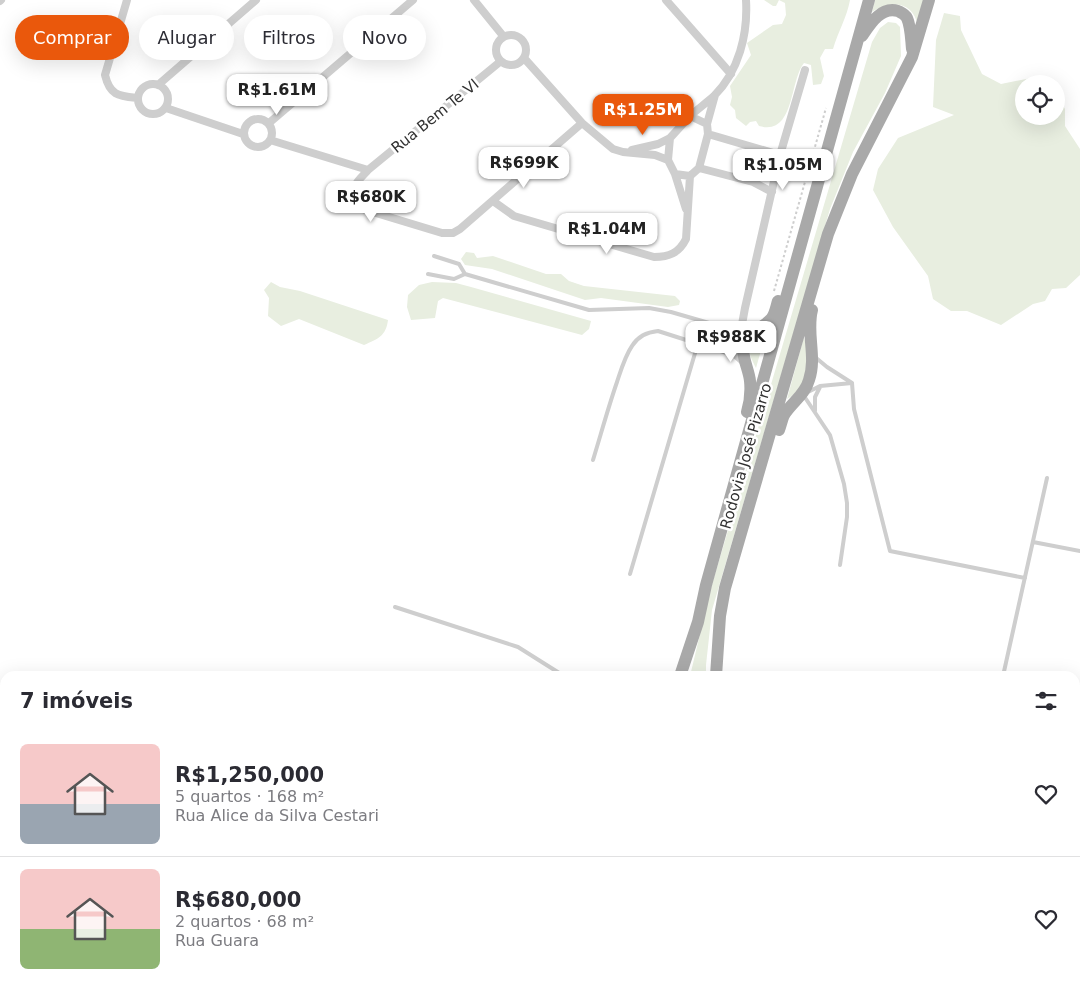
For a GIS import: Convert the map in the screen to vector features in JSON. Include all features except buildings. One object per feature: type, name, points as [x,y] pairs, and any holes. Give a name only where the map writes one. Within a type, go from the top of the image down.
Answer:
[{"type":"main road","points":[[743,453],[869,0]]},
{"type":"main road","name":"Rodovia José Pizarro","points":[[716,671],[720,616],[725,588],[825,245],[852,174],[912,56],[930,0]]},
{"type":"main road","points":[[857,43],[882,13],[889,10],[896,11],[907,18],[912,56]]},
{"type":"main road","points":[[743,453],[744,427],[750,401],[749,369],[744,352],[746,332],[770,320],[802,238]]},
{"type":"main road","points":[[758,475],[770,458],[784,416],[803,394],[812,369],[810,319],[825,245]]},
{"type":"main road","name":"Rodovia José Pizarro","points":[[682,671],[698,622],[743,453]]},
{"type":"street","points":[[127,0],[104,75],[107,86],[113,92],[120,96],[138,98]]},
{"type":"street","points":[[158,85],[256,0]]},
{"type":"street","points":[[269,123],[413,0]]},
{"type":"street","points":[[474,0],[504,37]]},
{"type":"street","points":[[666,0],[731,74]]},
{"type":"street","points":[[623,152],[658,144],[670,138],[690,116],[715,95],[731,74],[743,42],[747,19],[746,0]]},
{"type":"street","points":[[514,36],[522,40],[526,49],[524,58],[521,62],[513,65],[501,62],[496,48],[500,40],[504,37],[514,36]]},
{"type":"street","points":[[524,58],[582,124],[612,149],[655,155],[668,160]]},
{"type":"street","name":"Rua Bem Te VI","points":[[493,201],[460,229],[453,233],[442,233],[360,208],[354,203],[353,194],[354,184],[368,170],[501,62]]},
{"type":"street","points":[[738,346],[746,332],[780,155],[805,70]]},
{"type":"street","points":[[149,84],[158,85],[166,90],[168,104],[158,114],[148,114],[140,108],[138,98],[141,90],[149,84]]},
{"type":"street","points":[[582,124],[493,201],[514,216],[654,257],[666,257],[675,253],[686,239],[690,176],[699,168],[708,134],[707,124],[715,95]]},
{"type":"street","points":[[166,108],[243,134]]},
{"type":"street","points":[[690,116],[707,124]]},
{"type":"street","points":[[261,118],[269,123],[272,132],[270,140],[263,146],[254,146],[247,142],[243,134],[245,125],[252,120],[261,118]]},
{"type":"street","points":[[708,134],[780,155]]},
{"type":"street","points":[[670,138],[668,160],[675,174],[687,213]]},
{"type":"street","points":[[270,140],[368,170]]},
{"type":"street","points":[[699,168],[753,182],[772,192]]},
{"type":"street","points":[[675,174],[690,176]]},
{"type":"street","points":[[746,332],[738,346],[740,356],[749,369]]},
{"type":"lane","points":[[434,256],[459,264],[465,274]]},
{"type":"lane","points":[[428,274],[454,279],[465,274],[589,310],[649,308],[746,332]]},
{"type":"lane","points":[[593,460],[625,359],[632,345],[642,336],[649,332],[658,331],[698,343],[733,355],[749,369]]},
{"type":"lane","points":[[630,574],[698,343]]},
{"type":"lane","points":[[733,355],[738,346]]},
{"type":"lane","points":[[812,354],[852,383]]},
{"type":"lane","points":[[840,565],[847,517],[844,484],[830,434],[803,394],[820,386],[852,383]]},
{"type":"lane","points":[[852,383],[854,410],[890,551],[1025,578]]},
{"type":"lane","points":[[815,414],[815,397],[820,386]]},
{"type":"lane","points":[[1004,671],[1047,478]]},
{"type":"lane","points":[[1033,542],[1080,552]]},
{"type":"lane","points":[[395,607],[518,647],[556,671]]},
{"type":"path","points":[[773,297],[828,102]]},
{"type":"shaded area","points":[[764,0],[779,0],[776,6],[773,6]]},
{"type":"shaded area","points":[[779,0],[850,0],[833,49],[825,49],[820,58],[824,76],[821,84],[813,85],[811,65],[804,63],[799,72],[785,115],[779,123],[771,127],[759,126],[756,121],[750,122],[746,126],[736,118],[735,110],[730,105],[732,97],[730,86],[751,55],[747,43],[773,25],[782,24],[786,15],[785,3]]},
{"type":"shaded area","points":[[875,0],[925,0],[918,26],[911,12],[906,7],[900,5],[886,6],[872,12]]},
{"type":"shaded area","points":[[944,13],[960,16],[961,30],[982,74],[1001,84],[1015,81],[1015,125],[1065,125],[1080,149],[1080,275],[1066,288],[1052,289],[1045,301],[1033,304],[1001,325],[967,311],[951,311],[933,299],[928,276],[893,227],[873,190],[878,169],[898,138],[954,115],[933,107],[936,40]]},
{"type":"shaded area","points":[[888,22],[896,23],[900,27],[901,56],[885,93],[853,152],[830,209],[712,610],[706,671],[691,671],[711,588],[872,42],[880,28]]},
{"type":"shaded area","points":[[466,252],[474,253],[477,258],[493,256],[546,274],[561,274],[569,281],[584,286],[675,296],[680,301],[679,305],[668,307],[601,298],[585,300],[492,269],[465,265],[461,259]]},
{"type":"shaded area","points":[[271,282],[280,287],[300,291],[388,320],[387,325],[377,339],[364,345],[299,319],[281,326],[268,316],[269,298],[264,290]]},
{"type":"shaded area","points":[[432,282],[456,283],[591,321],[589,329],[582,335],[443,298],[438,301],[435,318],[411,320],[407,307],[408,295],[419,285]]},
{"type":"shaded area","points":[[767,329],[756,368],[750,354],[750,345],[755,338]]},
{"type":"shaded area","points":[[804,337],[809,359],[808,371],[798,390],[787,399]]}]
